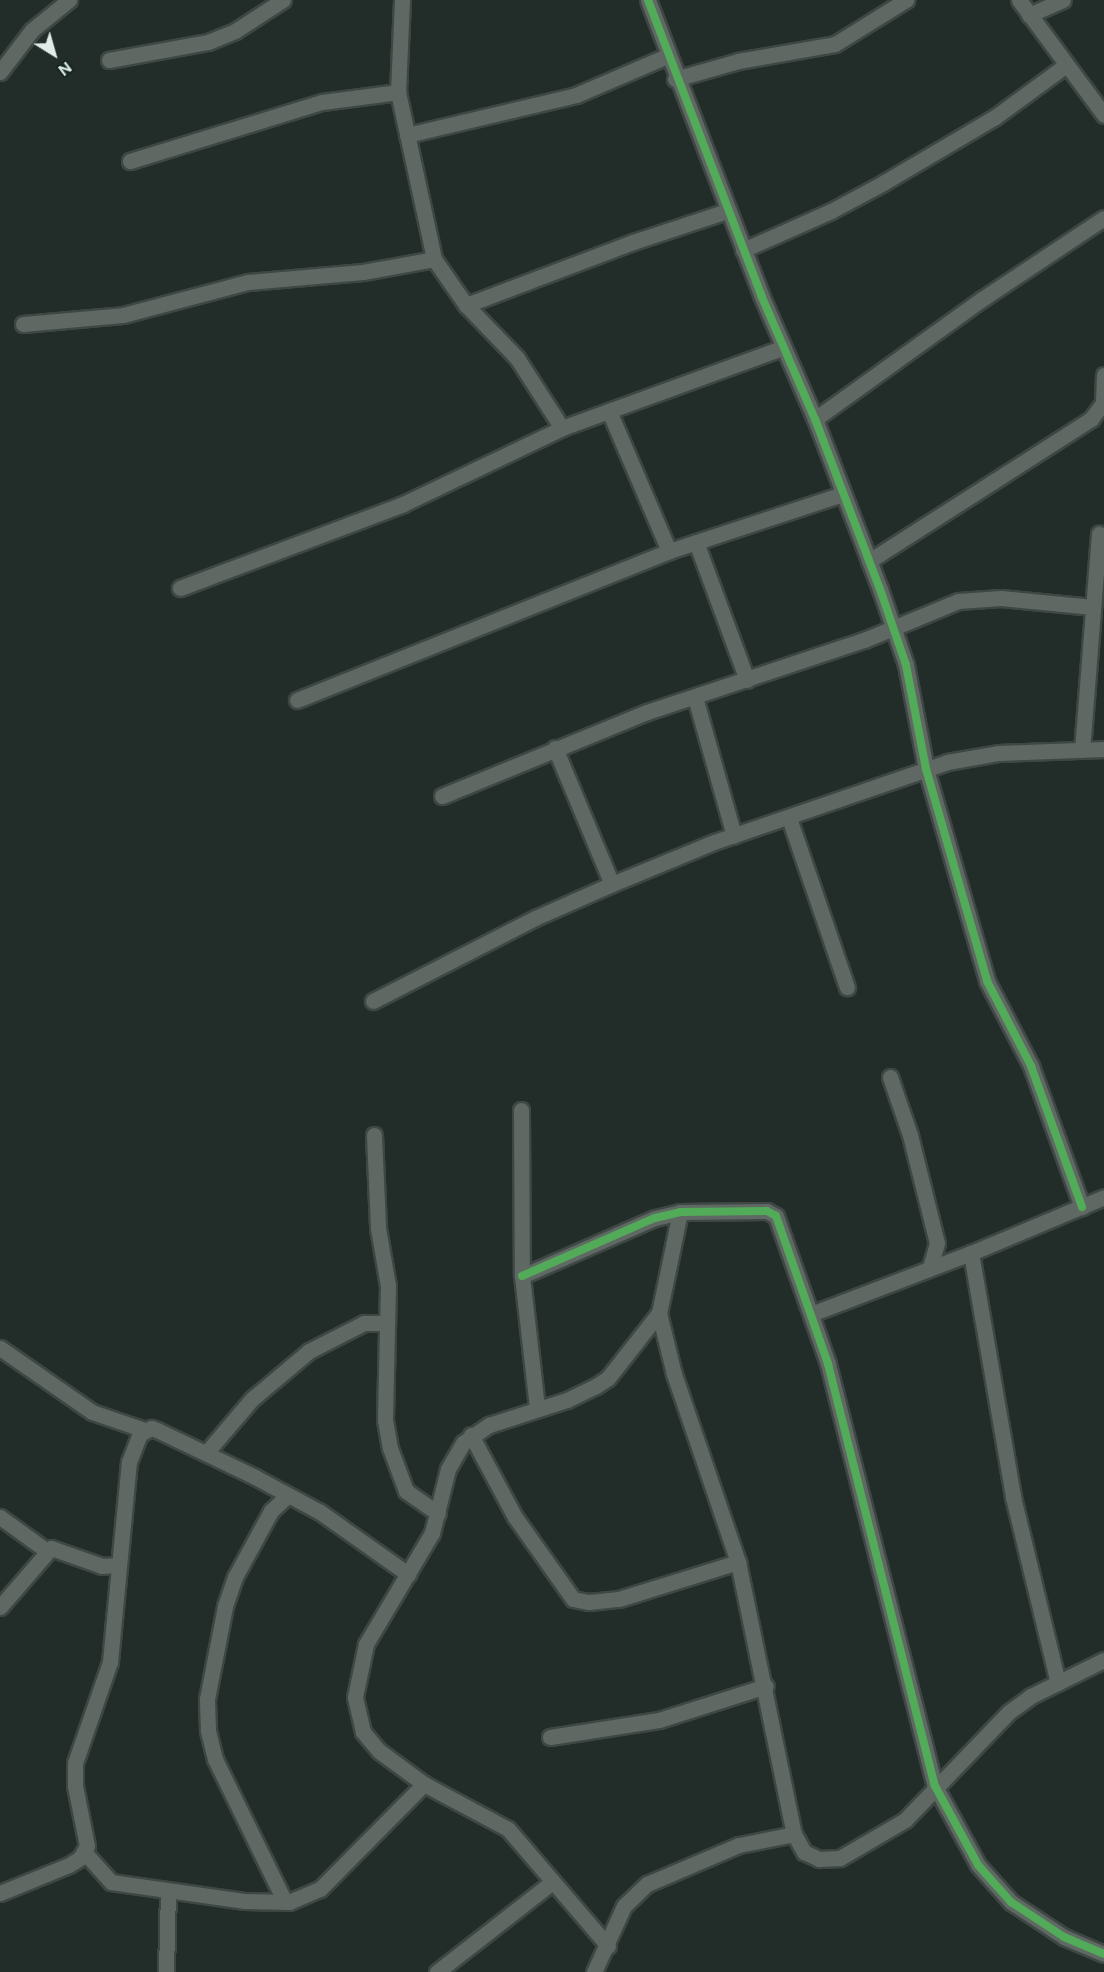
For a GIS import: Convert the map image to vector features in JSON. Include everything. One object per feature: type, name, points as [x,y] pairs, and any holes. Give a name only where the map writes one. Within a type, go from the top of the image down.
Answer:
[{"type":"street","points":[[0,72],[4,58],[32,30],[69,0]]},
{"type":"street","points":[[109,60],[208,42],[235,31],[282,0]]},
{"type":"street","points":[[402,0],[398,92],[434,259],[466,304],[518,358],[562,428]]},
{"type":"street","points":[[648,0],[675,79],[782,348],[815,419],[893,626],[906,665],[926,769],[987,981],[1031,1066],[1082,1206]]},
{"type":"street","points":[[675,79],[738,61],[835,44],[906,0]]},
{"type":"street","points":[[1019,0],[1104,115]]},
{"type":"street","points":[[1029,15],[1063,0]]},
{"type":"street","points":[[407,135],[576,95],[667,56]]},
{"type":"street","points":[[743,250],[831,211],[883,183],[995,117],[1066,65]]},
{"type":"street","points":[[130,161],[322,102],[398,92]]},
{"type":"street","points":[[466,304],[633,242],[728,211]]},
{"type":"street","points":[[815,419],[982,299],[1104,218]]},
{"type":"street","points":[[23,324],[123,315],[248,282],[363,272],[434,259]]},
{"type":"street","points":[[180,588],[403,504],[562,428],[782,348]]},
{"type":"street","points":[[869,561],[1091,418],[1103,403],[1104,375]]},
{"type":"street","points":[[609,411],[669,551]]},
{"type":"street","points":[[297,700],[669,551],[842,494]]},
{"type":"street","points":[[1082,750],[1099,534]]},
{"type":"street","points":[[696,542],[747,680]]},
{"type":"street","points":[[442,796],[555,748],[893,626],[978,598],[1093,607]]},
{"type":"street","points":[[695,697],[734,836]]},
{"type":"street","points":[[555,748],[612,884]]},
{"type":"street","points":[[373,1001],[535,918],[612,884],[734,836],[926,769],[976,755],[1104,749]]},
{"type":"street","points":[[789,818],[847,987]]},
{"type":"street","points":[[890,1077],[910,1135],[937,1243],[953,1260]]},
{"type":"street","points":[[520,1110],[522,1276],[537,1408]]},
{"type":"street","points":[[374,1135],[378,1228],[388,1286],[384,1386],[390,1448],[406,1491],[438,1513]]},
{"type":"street","points":[[811,1314],[971,1253],[1082,1206],[1103,1201]]},
{"type":"street","points":[[522,1276],[655,1218],[680,1212],[771,1212],[811,1314],[844,1422],[935,1786],[978,1865],[1011,1902],[1064,1937],[1104,1954]]},
{"type":"street","points":[[680,1212],[659,1313],[674,1374],[738,1562],[766,1686],[794,1834],[804,1852],[819,1859],[840,1858],[905,1820],[935,1786],[1009,1712],[1058,1683],[1104,1660]]},
{"type":"street","points":[[930,1268],[937,1243]]},
{"type":"street","points":[[971,1253],[1013,1497],[1058,1683]]},
{"type":"street","points":[[608,1946],[551,1883],[508,1829],[424,1784],[379,1750],[363,1732],[355,1697],[366,1644],[432,1533],[453,1456],[471,1435],[537,1408],[567,1400],[608,1378],[659,1313]]},
{"type":"street","points":[[206,1453],[252,1399],[309,1351],[364,1323],[387,1323]]},
{"type":"street","points":[[0,1348],[92,1412],[145,1430],[157,1431],[288,1495],[357,1536],[408,1574]]},
{"type":"street","points":[[0,1893],[69,1864],[85,1853],[87,1837],[75,1786],[75,1763],[110,1662],[129,1462],[145,1430]]},
{"type":"street","points":[[471,1435],[515,1517],[573,1599],[589,1602],[619,1599],[738,1562]]},
{"type":"street","points":[[285,1902],[215,1759],[208,1730],[207,1700],[225,1606],[235,1577],[271,1511],[288,1495]]},
{"type":"street","points":[[0,1517],[47,1551]]},
{"type":"street","points":[[0,1607],[47,1551],[57,1547],[102,1566],[118,1565]]},
{"type":"street","points":[[550,1737],[659,1720],[766,1686]]},
{"type":"street","points":[[85,1853],[111,1882],[244,1901],[285,1902],[308,1897],[320,1889],[424,1784]]},
{"type":"street","points":[[594,1972],[608,1946],[624,1906],[647,1884],[739,1845],[794,1834]]},
{"type":"street","points":[[437,1972],[551,1883]]},
{"type":"street","points":[[166,1972],[168,1891]]},
{"type":"cycle path","points":[[648,0],[761,295],[815,419],[880,589],[906,665],[926,769],[987,981],[1031,1066],[1082,1207]]},
{"type":"cycle path","points":[[522,1276],[655,1218],[680,1212],[767,1211],[776,1216],[828,1364],[935,1786],[978,1865],[1011,1902],[1064,1937],[1104,1954]]}]
